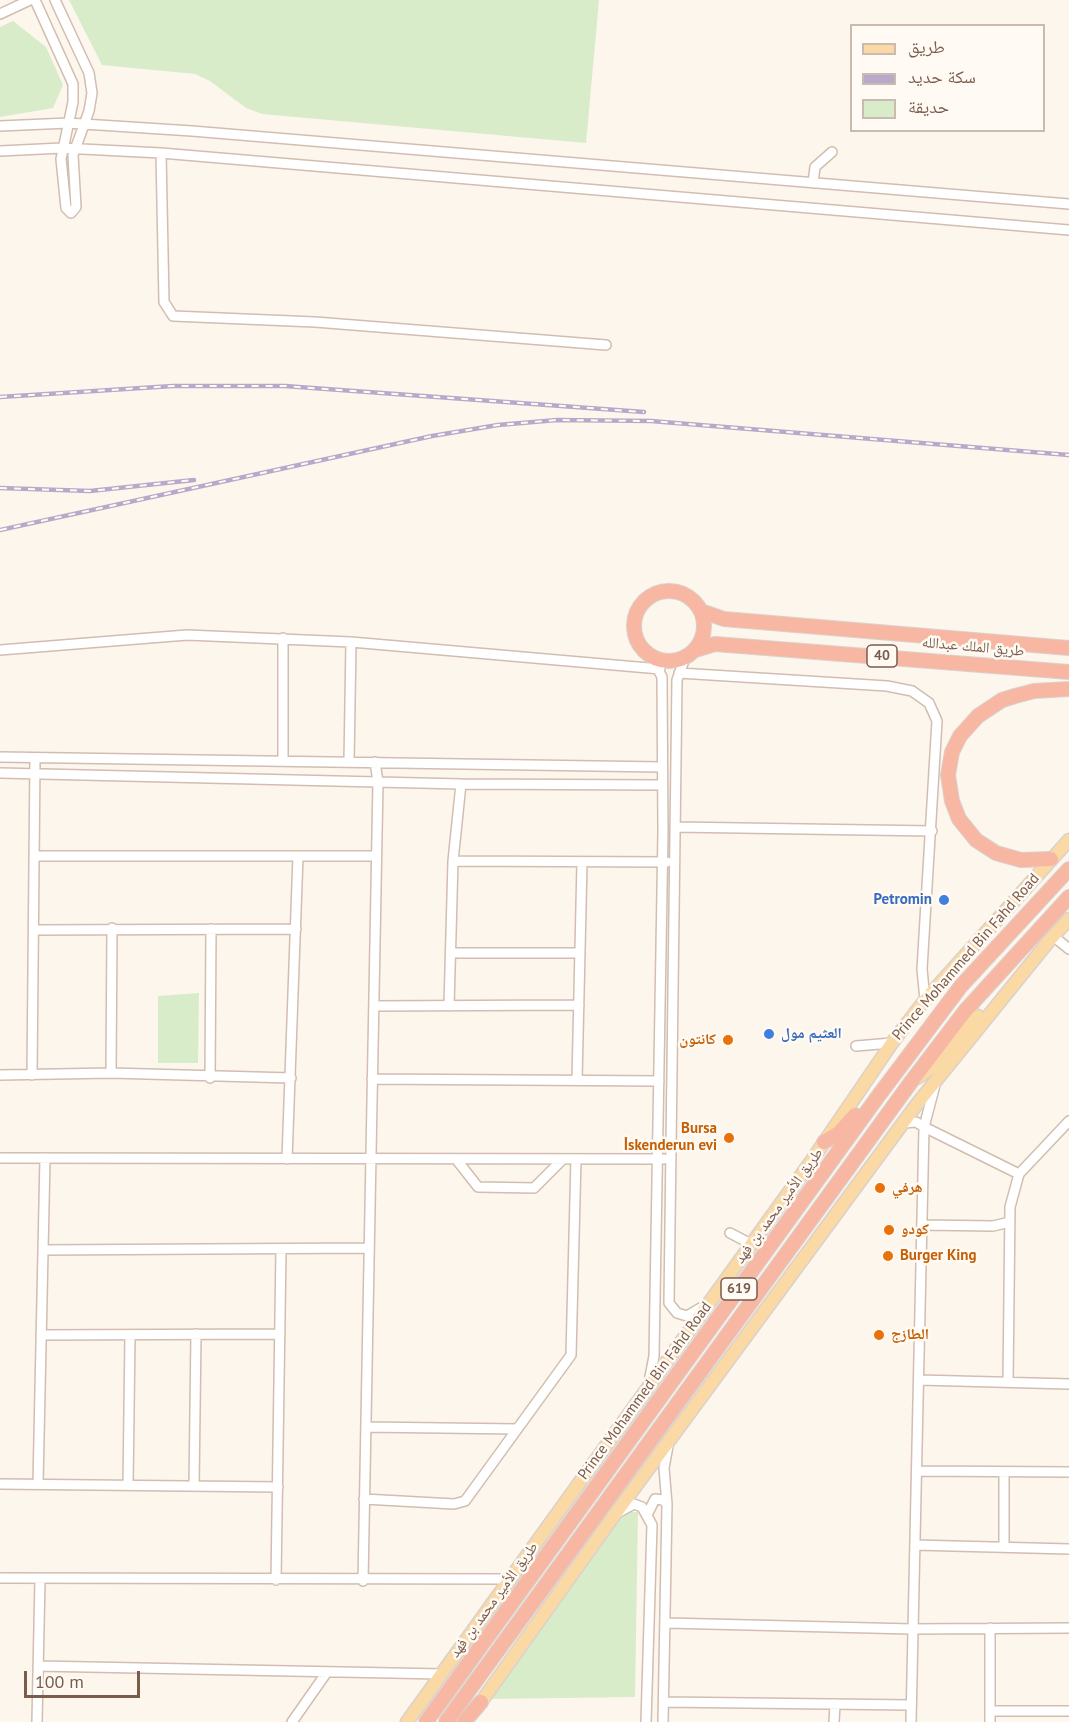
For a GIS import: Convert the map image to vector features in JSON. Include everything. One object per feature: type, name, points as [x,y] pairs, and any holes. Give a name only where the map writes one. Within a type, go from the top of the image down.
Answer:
[{"type":"highway","points":[[674,591],[687,596],[701,611],[704,631],[690,654],[664,661],[651,656],[641,647],[634,628],[636,614],[643,602],[660,592],[674,591]]},
{"type":"highway","name":"طريق الملك عبدالله","points":[[701,611],[724,619],[1069,648]]},
{"type":"highway","name":"طريق الملك عبدالله","points":[[690,654],[716,644],[1069,672]]},
{"type":"highway","points":[[1051,859],[1021,860],[996,853],[976,840],[959,819],[952,801],[948,775],[952,752],[960,736],[978,716],[1002,700],[1015,696],[1034,691],[1069,689]]},
{"type":"highway","name":"طريق الأمير محمد بن فهد","points":[[426,1722],[879,1095],[961,986],[1069,869]]},
{"type":"highway","name":"619","points":[[446,1722],[911,1082],[965,1011],[1069,897]]},
{"type":"highway","points":[[824,1142],[839,1133],[862,1107],[879,1095]]},
{"type":"highway","points":[[465,1722],[481,1702]]},
{"type":"main road","name":"Prince Mohammed Bin Fahd Road","points":[[407,1722],[824,1142],[892,1043],[925,1000],[1069,840]]},
{"type":"main road","points":[[911,1082],[931,1068],[1069,919]]},
{"type":"main road","points":[[481,1702],[671,1437],[903,1123],[1053,936]]},
{"type":"street","points":[[0,14],[30,0]]},
{"type":"street","points":[[35,0],[73,84],[73,102],[62,148],[66,208],[71,213],[76,207],[72,161],[74,149],[92,103],[92,82],[56,0]]},
{"type":"street","points":[[0,126],[84,123],[1069,204]]},
{"type":"street","points":[[0,152],[62,148],[161,153],[1069,230]]},
{"type":"street","points":[[813,183],[815,167],[831,152]]},
{"type":"street","points":[[161,153],[164,302],[170,313],[178,318],[315,321],[606,345]]},
{"type":"street","points":[[0,650],[187,635],[351,642],[660,669]]},
{"type":"street","points":[[283,638],[283,761]]},
{"type":"street","points":[[349,762],[351,642]]},
{"type":"street","points":[[690,654],[676,680],[669,1303],[677,1312],[687,1316],[708,1304]]},
{"type":"street","points":[[649,1383],[654,1356],[662,861],[662,677],[660,669],[651,656]]},
{"type":"street","points":[[679,673],[887,686],[912,691],[929,703],[937,721],[922,969],[925,1000]]},
{"type":"street","points":[[0,757],[661,767]]},
{"type":"street","points":[[32,1075],[36,758]]},
{"type":"street","points":[[363,1581],[378,782],[375,762]]},
{"type":"street","points":[[0,773],[461,784],[661,785]]},
{"type":"street","points":[[449,1006],[453,861],[461,784]]},
{"type":"street","points":[[676,827],[932,831]]},
{"type":"street","points":[[34,856],[376,856]]},
{"type":"street","points":[[287,1159],[298,856]]},
{"type":"street","points":[[453,861],[675,862]]},
{"type":"street","points":[[577,1080],[582,862]]},
{"type":"street","points":[[111,1073],[112,928]]},
{"type":"street","points":[[210,1077],[211,929]]},
{"type":"street","points":[[34,930],[296,929]]},
{"type":"street","points":[[1053,936],[1069,949]]},
{"type":"street","points":[[451,953],[580,953]]},
{"type":"street","points":[[374,1006],[579,1005]]},
{"type":"street","points":[[856,1046],[892,1043]]},
{"type":"street","points":[[0,1075],[111,1073],[291,1078]]},
{"type":"street","points":[[372,1079],[659,1081]]},
{"type":"street","points":[[911,1722],[924,1127],[937,1079]]},
{"type":"street","points":[[1008,1382],[1010,1208],[1019,1174],[1069,1120]]},
{"type":"street","points":[[903,1123],[916,1122],[1019,1174]]},
{"type":"street","points":[[0,1158],[669,1160]]},
{"type":"street","points":[[38,1484],[45,1158]]},
{"type":"street","points":[[456,1159],[478,1187],[534,1188],[563,1159]]},
{"type":"street","points":[[364,1499],[454,1504],[465,1501],[571,1355],[576,1159]]},
{"type":"street","points":[[922,1225],[993,1226],[1010,1222]]},
{"type":"street","points":[[730,1233],[751,1244]]},
{"type":"street","points":[[43,1250],[369,1248]]},
{"type":"street","points":[[276,1580],[281,1250]]},
{"type":"street","points":[[194,1486],[196,1334]]},
{"type":"street","points":[[41,1335],[280,1334]]},
{"type":"street","points":[[128,1485],[130,1335]]},
{"type":"street","points":[[920,1380],[1069,1384]]},
{"type":"street","points":[[366,1427],[517,1429]]},
{"type":"street","points":[[663,1722],[667,1623],[667,1504],[664,1468],[671,1437]]},
{"type":"street","points":[[917,1471],[1069,1472]]},
{"type":"street","points":[[1004,1472],[1004,1547]]},
{"type":"street","points":[[0,1484],[278,1487]]},
{"type":"street","points":[[648,1513],[655,1499],[663,1500],[667,1504]]},
{"type":"street","points":[[613,1517],[634,1504],[642,1506],[648,1513],[652,1526],[646,1722]]},
{"type":"street","points":[[915,1545],[1069,1549]]},
{"type":"street","points":[[0,1578],[363,1581],[508,1579]]},
{"type":"street","points":[[36,1722],[40,1579]]},
{"type":"street","points":[[667,1623],[912,1629],[1069,1628]]},
{"type":"street","points":[[990,1629],[990,1722]]},
{"type":"street","points":[[38,1666],[442,1674]]},
{"type":"street","points":[[292,1722],[327,1672]]},
{"type":"street","points":[[664,1702],[911,1705]]},
{"type":"street","points":[[834,1722],[835,1704]]},
{"type":"street","points":[[990,1711],[1069,1711],[1069,1722]]},
{"type":"green space","points":[[69,0],[599,0],[586,143],[262,114],[246,108],[210,81],[195,74],[102,65]]},
{"type":"green space","points":[[13,21],[46,47],[63,85],[53,108],[0,117],[0,27]]},
{"type":"green space","points":[[199,993],[198,1063],[158,1063],[158,996]]},
{"type":"green space","points":[[624,1512],[638,1512],[635,1697],[486,1699]]},
{"type":"railway","points":[[0,397],[173,386],[285,386],[644,412]]},
{"type":"railway","points":[[0,530],[432,436],[498,425],[557,420],[651,421],[1069,455]]},
{"type":"railway","points":[[0,488],[90,491],[194,480]]},
{"type":"place","name":"Petromin","points":[[944,900]]},
{"type":"place","name":"العثيم مول","points":[[769,1034]]},
{"type":"place","name":"كانتون","points":[[728,1040]]},
{"type":"place","name":"Bursa İskenderun evi","points":[[729,1138]]},
{"type":"place","name":"هرفي","points":[[880,1188]]},
{"type":"place","name":"كودو","points":[[889,1230]]},
{"type":"place","name":"Burger King","points":[[888,1256]]},
{"type":"place","name":"الطازج","points":[[879,1335]]}]
